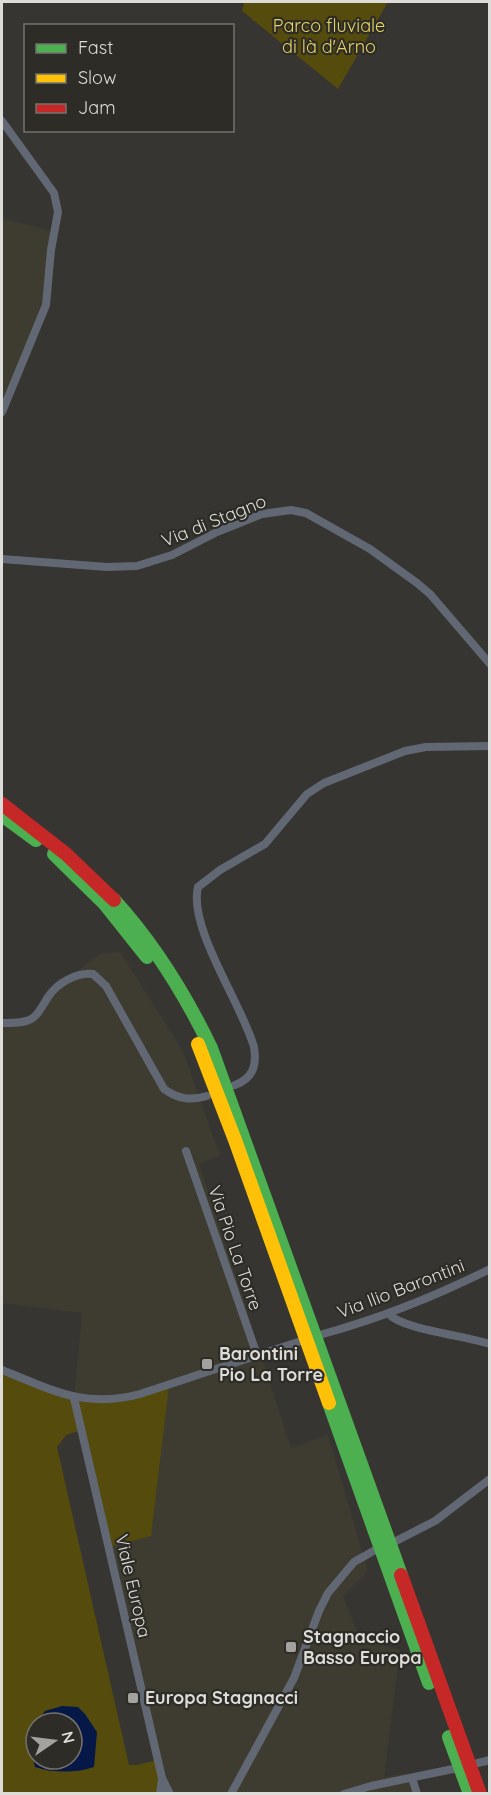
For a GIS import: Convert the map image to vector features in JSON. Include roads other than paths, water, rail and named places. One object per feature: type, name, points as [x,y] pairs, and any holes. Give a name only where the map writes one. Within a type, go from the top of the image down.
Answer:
[{"type":"highway","points":[[2,804],[74,859],[124,912],[172,978],[210,1046],[480,1794]]},
{"type":"highway","points":[[2,815],[55,855],[119,920],[166,985],[202,1051],[470,1794]]},
{"type":"street","points":[[2,121],[54,193],[58,212],[51,250],[46,304],[2,412]]},
{"type":"street","name":"Via di Stagno","points":[[2,559],[107,567],[137,566],[172,555],[217,532],[262,514],[291,510],[306,513],[370,549],[424,588],[489,664]]},
{"type":"street","points":[[235,1086],[252,1073],[256,1057],[254,1047],[201,925],[195,902],[198,887],[220,870],[265,844],[307,794],[324,783],[405,751],[426,747],[489,746]]},
{"type":"street","points":[[2,1023],[22,1022],[34,1017],[50,993],[61,984],[79,975],[93,974],[106,986],[164,1089],[179,1098],[207,1096]]},
{"type":"street","name":"Via Pio La Torre","points":[[186,1151],[257,1355]]},
{"type":"street","name":"Via Ilio Barontini","points":[[323,1334],[389,1314],[451,1289],[489,1269]]},
{"type":"street","points":[[389,1314],[399,1323],[472,1338],[489,1344]]},
{"type":"street","points":[[2,1370],[74,1398],[104,1400],[133,1396],[298,1342]]},
{"type":"street","name":"Viale Europa","points":[[74,1398],[162,1780],[170,1794]]},
{"type":"street","points":[[396,1541],[435,1521],[489,1479]]},
{"type":"street","points":[[231,1794],[294,1678],[328,1593],[354,1562],[377,1550]]},
{"type":"street","points":[[478,1763],[489,1760]]},
{"type":"street","points":[[344,1794],[453,1769]]},
{"type":"street","points":[[412,1778],[417,1794]]},
{"type":"street","name":"Viale Europa","points":[[160,1794],[162,1780]]},
{"type":"water","points":[[62,1706],[78,1707],[82,1711],[45,1711]]},
{"type":"water","points":[[84,1713],[97,1732],[94,1767],[84,1769]]},
{"type":"place","name":"Barontini Pio La Torre","points":[[207,1364]]},
{"type":"place","name":"Stagnaccio Basso Europa","points":[[291,1647]]},
{"type":"place","name":"Europa Stagnacci","points":[[133,1698]]},
{"type":"park label","name":"Parco fluviale di là d'Arno","points":[[329,36]]}]
